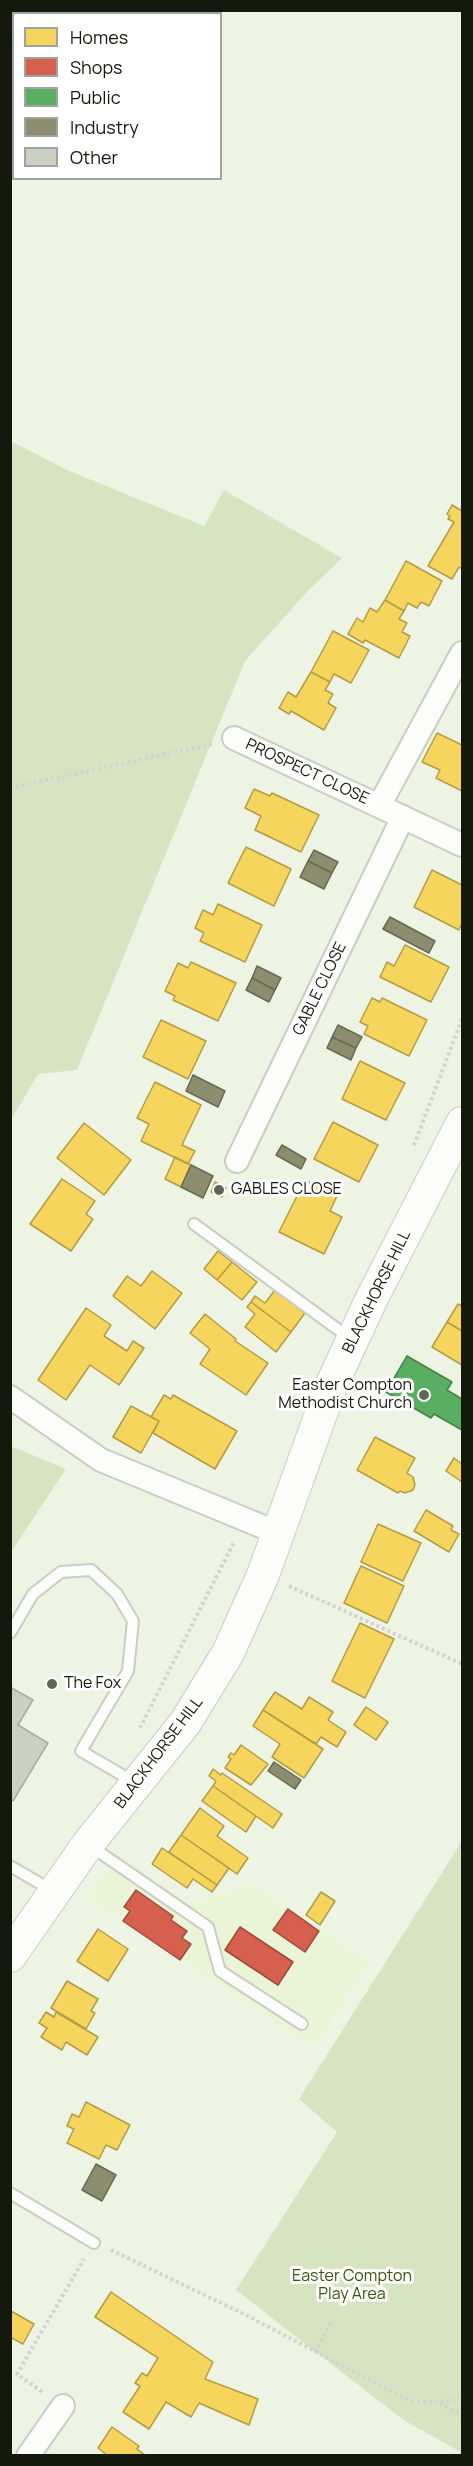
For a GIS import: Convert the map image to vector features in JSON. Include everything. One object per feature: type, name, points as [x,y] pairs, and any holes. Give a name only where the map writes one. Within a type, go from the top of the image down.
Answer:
[{"type":"main road","name":"BLACKHORSE HILL","points":[[10,1956],[88,1844],[185,1723],[228,1653],[263,1575],[310,1438],[331,1386],[462,1123]]},
{"type":"street","name":"PROSPECT CLOSE","points":[[380,806],[462,653]]},
{"type":"street","name":"PROSPECT CLOSE","points":[[234,738],[462,845]]},
{"type":"street","name":"GABLE CLOSE","points":[[237,1161],[403,816]]},
{"type":"street","points":[[10,1397],[100,1460],[278,1533]]},
{"type":"street","points":[[28,2456],[63,2406]]},
{"type":"lane","points":[[194,1224],[352,1340]]},
{"type":"lane","points":[[10,1633],[33,1594],[61,1572],[91,1570],[117,1594],[133,1621],[129,1671],[81,1751],[136,1784]]},
{"type":"lane","points":[[88,1844],[208,1927],[220,1971],[302,2024]]},
{"type":"lane","points":[[10,1866],[54,1891]]},
{"type":"lane","points":[[10,2193],[94,2243]]},
{"type":"path","points":[[10,788],[234,738]]},
{"type":"path","points":[[263,1575],[462,1664]]},
{"type":"path","points":[[63,2406],[18,2374],[94,2243],[240,2312],[411,2401],[440,2403],[459,2398]]},
{"type":"path","points":[[315,2352],[331,2323]]},
{"type":"path","points":[[440,2403],[462,2416]]},
{"type":"shaded area","points":[[119,1855],[190,1904],[251,1883],[370,1961],[314,2048],[88,1898]]},
{"type":"green space","points":[[11,441],[65,469],[204,526],[224,490],[342,558],[305,594],[245,661],[77,1070],[38,1074],[11,1120]]},
{"type":"green space","points":[[11,1446],[66,1469],[11,1552]]},
{"type":"green space","name":"Easter Compton Play Area","points":[[462,1841],[462,2453],[402,2419],[236,2290],[337,2132],[299,2099]]},
{"type":"building: Homes","points":[[452,505],[462,511],[462,569],[459,567],[452,579],[428,566],[454,522],[448,519],[450,516],[447,514]]},
{"type":"building: Homes","points":[[406,561],[442,581],[429,606],[421,602],[417,608],[408,603],[404,611],[385,600]]},
{"type":"building: Homes","points":[[385,600],[404,611],[399,619],[407,623],[402,632],[410,636],[399,658],[365,640],[363,643],[348,634],[357,618],[363,622],[370,608],[377,612]]},
{"type":"building: Homes","points":[[333,631],[369,650],[351,683],[334,674],[330,682],[311,672]]},
{"type":"building: Homes","points":[[311,672],[330,682],[325,690],[333,694],[328,703],[336,708],[324,730],[291,711],[289,714],[279,708],[288,692],[296,697]]},
{"type":"building: Homes","points":[[437,733],[462,745],[462,791],[436,778],[440,770],[422,762]]},
{"type":"building: Homes","points":[[254,789],[270,796],[272,793],[319,815],[301,852],[255,830],[261,816],[245,808]]},
{"type":"building: Homes","points":[[246,847],[291,869],[274,906],[228,883]]},
{"type":"building: Homes","points":[[432,870],[462,885],[462,923],[459,930],[414,907]]},
{"type":"building: Homes","points":[[218,904],[262,925],[245,962],[200,941],[204,933],[195,928],[203,910],[213,915]]},
{"type":"building: Homes","points":[[405,945],[449,967],[431,1002],[380,977],[387,962],[394,966]]},
{"type":"building: Homes","points":[[191,962],[236,983],[218,1021],[173,1000],[175,996],[165,991],[178,963],[188,968]]},
{"type":"building: Homes","points":[[372,998],[380,1002],[382,998],[427,1020],[409,1056],[364,1034],[368,1026],[360,1022]]},
{"type":"building: Homes","points":[[161,1020],[206,1041],[188,1079],[143,1057]]},
{"type":"building: Homes","points":[[360,1061],[405,1083],[386,1120],[342,1099]]},
{"type":"building: Homes","points":[[155,1082],[201,1105],[182,1145],[195,1151],[188,1164],[141,1141],[149,1124],[137,1118]]},
{"type":"building: Homes","points":[[333,1122],[378,1145],[359,1182],[314,1159]]},
{"type":"building: Homes","points":[[84,1123],[131,1160],[104,1195],[57,1158]]},
{"type":"building: Homes","points":[[175,1157],[191,1165],[181,1187],[165,1179]]},
{"type":"building: Homes","points":[[62,1179],[95,1201],[86,1214],[93,1219],[71,1251],[30,1224]]},
{"type":"building: Homes","points":[[305,1180],[337,1196],[330,1211],[342,1217],[324,1254],[279,1232]]},
{"type":"building: Homes","name":"GABLES CLOSE","points":[[215,1182],[226,1188],[222,1197],[211,1192]]},
{"type":"building: Homes","points":[[218,1251],[232,1262],[217,1280],[204,1269]]},
{"type":"building: Homes","points":[[232,1262],[257,1282],[242,1300],[217,1280]]},
{"type":"building: Homes","points":[[152,1271],[182,1293],[155,1329],[113,1296],[127,1276],[141,1286]]},
{"type":"building: Homes","points":[[275,1290],[305,1313],[291,1332],[251,1302],[255,1296],[265,1303]]},
{"type":"building: Homes","points":[[251,1302],[291,1332],[276,1352],[245,1327],[255,1314],[247,1307]]},
{"type":"building: Homes","points":[[458,1304],[462,1306],[462,1331],[447,1322]]},
{"type":"building: Homes","points":[[86,1308],[111,1325],[104,1336],[127,1351],[133,1341],[144,1348],[119,1385],[90,1365],[66,1400],[38,1380]]},
{"type":"building: Homes","points":[[205,1314],[236,1339],[235,1341],[268,1363],[246,1395],[200,1364],[210,1349],[190,1333]]},
{"type":"building: Homes","points":[[447,1322],[462,1331],[462,1365],[432,1347]]},
{"type":"building: Homes","points":[[164,1395],[171,1399],[173,1395],[237,1431],[215,1469],[153,1433],[159,1421],[151,1417]]},
{"type":"building: Homes","points":[[131,1406],[159,1421],[141,1453],[113,1437]]},
{"type":"building: Homes","points":[[375,1437],[415,1458],[407,1473],[413,1477],[415,1485],[413,1490],[398,1493],[357,1470]]},
{"type":"building: Homes","points":[[454,1458],[462,1464],[462,1482],[446,1471]]},
{"type":"building: Homes","points":[[426,1510],[453,1526],[451,1530],[459,1534],[449,1552],[414,1531]]},
{"type":"building: Homes","points":[[378,1524],[421,1543],[403,1581],[361,1562]]},
{"type":"building: Homes","points":[[361,1566],[404,1586],[387,1623],[344,1603]]},
{"type":"building: Homes","points":[[360,1623],[394,1639],[365,1698],[332,1681]]},
{"type":"building: Homes","points":[[275,1692],[302,1709],[309,1697],[333,1712],[328,1720],[346,1732],[337,1747],[321,1737],[316,1744],[263,1710]]},
{"type":"building: Homes","points":[[366,1707],[388,1722],[376,1740],[354,1725]]},
{"type":"building: Homes","points":[[263,1710],[323,1749],[304,1778],[272,1757],[280,1744],[253,1726]]},
{"type":"building: Homes","points":[[241,1745],[268,1764],[251,1785],[225,1768],[231,1759],[228,1757],[231,1753],[234,1755]]},
{"type":"building: Homes","points":[[213,1769],[282,1814],[273,1828],[213,1786],[216,1781],[209,1776]]},
{"type":"building: Homes","points":[[213,1786],[256,1816],[246,1832],[202,1801]]},
{"type":"building: Homes","points":[[200,1808],[224,1826],[217,1836],[248,1858],[237,1874],[181,1835]]},
{"type":"building: Homes","points":[[181,1835],[229,1868],[217,1885],[169,1852]]},
{"type":"building: Homes","points":[[162,1848],[217,1885],[212,1892],[193,1879],[187,1888],[152,1864]]},
{"type":"building: Homes","points":[[321,1892],[335,1901],[320,1925],[306,1915]]},
{"type":"building: Homes","points":[[98,1929],[128,1949],[108,1981],[77,1961]]},
{"type":"building: Homes","points":[[67,1981],[98,1999],[91,2011],[95,2013],[86,2029],[51,2008]]},
{"type":"building: Homes","points":[[46,2012],[54,2017],[56,2012],[98,2037],[87,2055],[66,2042],[62,2050],[41,2037],[47,2028],[39,2023]]},
{"type":"building: Homes","points":[[86,2102],[130,2125],[117,2150],[106,2145],[99,2159],[67,2143],[74,2129],[67,2126],[72,2114],[79,2117]]},
{"type":"building: Homes","points":[[111,2292],[213,2362],[205,2379],[258,2399],[249,2425],[199,2403],[191,2417],[166,2402],[149,2429],[123,2412],[140,2386],[135,2383],[142,2373],[147,2376],[158,2358],[95,2317]]},
{"type":"building: Homes","points":[[11,2311],[34,2324],[23,2344],[10,2337]]},
{"type":"building: Homes","points":[[112,2427],[139,2446],[137,2449],[146,2456],[108,2456],[98,2448]]},
{"type":"building: Shops","points":[[136,1890],[173,1916],[171,1920],[187,1931],[182,1938],[191,1944],[180,1960],[123,1921],[130,1911],[124,1907]]},
{"type":"building: Shops","points":[[288,1909],[319,1931],[305,1952],[273,1930]]},
{"type":"building: Shops","points":[[240,1927],[293,1962],[278,1985],[225,1950]]},
{"type":"building: Public","name":"Easter Compton Methodist Church","points":[[407,1356],[452,1382],[447,1390],[462,1399],[462,1430],[434,1414],[431,1418],[386,1392]]},
{"type":"building: Industry","points":[[314,850],[338,862],[332,873],[308,861]]},
{"type":"building: Industry","points":[[308,861],[332,873],[324,889],[300,877]]},
{"type":"building: Industry","points":[[390,917],[435,941],[429,953],[383,929]]},
{"type":"building: Industry","points":[[257,966],[281,978],[275,990],[252,978]]},
{"type":"building: Industry","points":[[252,978],[275,990],[269,1002],[246,990]]},
{"type":"building: Industry","points":[[338,1025],[362,1037],[356,1048],[332,1037]]},
{"type":"building: Industry","points":[[332,1037],[356,1048],[351,1060],[327,1048]]},
{"type":"building: Industry","points":[[193,1075],[225,1091],[218,1107],[186,1091]]},
{"type":"building: Industry","points":[[282,1145],[306,1159],[301,1169],[276,1155]]},
{"type":"building: Industry","points":[[191,1165],[213,1176],[203,1198],[181,1187]]},
{"type":"building: Industry","points":[[274,1762],[301,1780],[295,1789],[268,1771]]},
{"type":"building: Industry","points":[[96,2164],[116,2175],[102,2201],[82,2190]]},
{"type":"building: Other","points":[[10,1687],[33,1700],[18,1725],[48,1743],[13,1801],[10,1799]]},
{"type":"place","name":"GABLES CLOSE","points":[[219,1190]]},
{"type":"place","name":"Easter Compton Methodist Church","points":[[424,1395]]},
{"type":"place","name":"The Fox","points":[[52,1684]]}]
